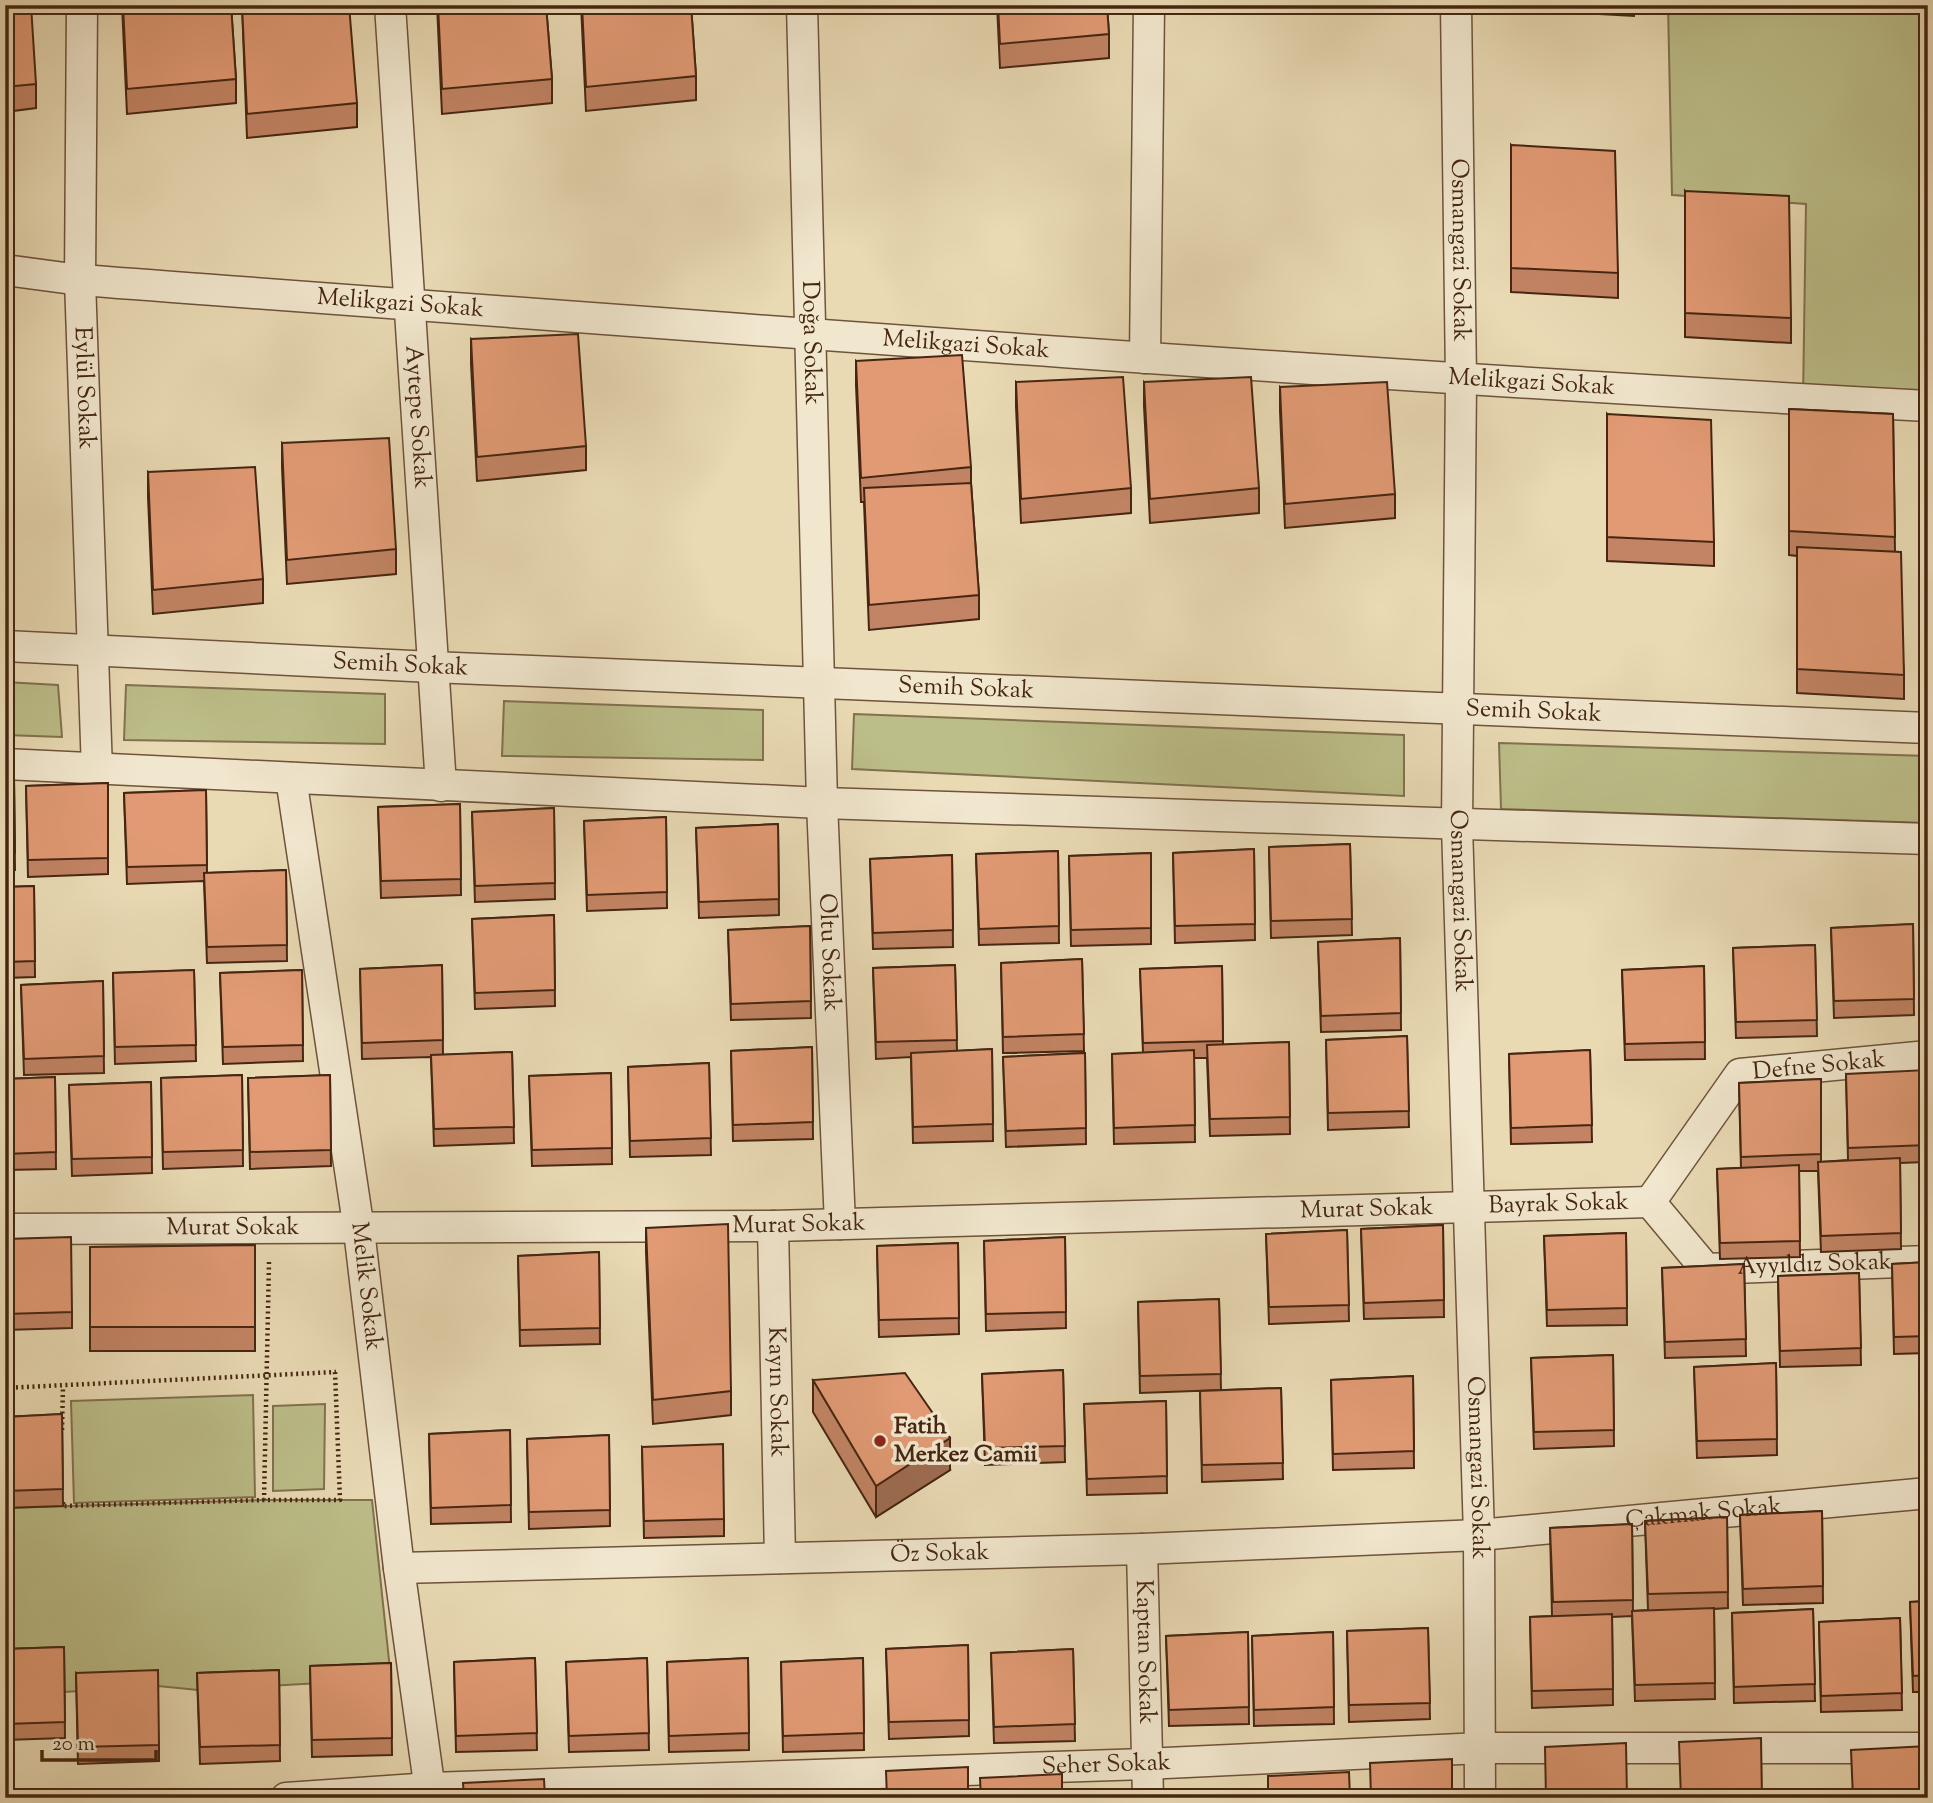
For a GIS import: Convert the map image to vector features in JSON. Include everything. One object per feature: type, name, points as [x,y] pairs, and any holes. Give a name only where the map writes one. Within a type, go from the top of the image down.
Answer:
[{"type":"street","name":"Eylül Sokak","points":[[82,5],[80,280],[95,651],[97,771]]},
{"type":"street","name":"Aytepe Sokak","points":[[390,5],[441,786]]},
{"type":"street","name":"Doğa Sokak","points":[[802,5],[819,681]]},
{"type":"street","points":[[1145,358],[1149,5]]},
{"type":"street","name":"Osmangazi Sokak","points":[[1456,5],[1461,380],[1457,826],[1479,1535],[1480,1798]]},
{"type":"street","name":"Melikgazi Sokak","points":[[5,270],[80,280],[1145,358],[1461,380],[1928,406]]},
{"type":"street","name":"Semih Sokak","points":[[5,646],[432,667],[1928,728]]},
{"type":"street","name":"Oltu Sokak","points":[[819,681],[840,1224]]},
{"type":"street","points":[[5,764],[97,771],[822,803],[1457,826],[1928,839]]},
{"type":"street","name":"Melik Sokak","points":[[291,778],[359,1230],[399,1568],[431,1793]]},
{"type":"street","name":"Defne Sokak","points":[[1650,1202],[1740,1074],[1928,1056]]},
{"type":"street","name":"Bayrak Sokak","points":[[1467,1208],[1650,1202]]},
{"type":"street","name":"Ayyıldız Sokak","points":[[1650,1202],[1706,1269],[1928,1261]]},
{"type":"street","name":"Murat Sokak","points":[[5,1229],[359,1230],[773,1226],[1467,1208]]},
{"type":"street","name":"Kayın Sokak","points":[[773,1226],[780,1558]]},
{"type":"street","name":"Çakmak Sokak","points":[[1479,1535],[1928,1493]]},
{"type":"street","name":"Öz Sokak","points":[[399,1568],[1142,1549],[1479,1535]]},
{"type":"street","name":"Kaptan Sokak","points":[[1142,1549],[1147,1798]]},
{"type":"street","name":"Seher Sokak","points":[[286,1798],[1481,1748],[1928,1748]]},
{"type":"path","points":[[264,1500],[270,1230]]},
{"type":"path","points":[[5,1388],[376,1370]]},
{"type":"path","points":[[63,1493],[63,1506],[340,1500],[335,1372]]},
{"type":"path","points":[[62,1443],[64,1386]]},
{"type":"green space","points":[[1668,5],[1928,5],[1928,406],[1803,399],[1806,204],[1672,195]]},
{"type":"green space","points":[[5,682],[58,685],[62,737],[5,735]]},
{"type":"green space","points":[[126,685],[385,694],[385,744],[124,740]]},
{"type":"green space","points":[[504,701],[763,710],[763,760],[502,756]]},
{"type":"green space","points":[[854,714],[1404,735],[1404,796],[852,769]]},
{"type":"green space","points":[[1499,743],[1928,756],[1928,823],[1501,809]]},
{"type":"green space","points":[[253,1395],[255,1497],[74,1503],[71,1401]]},
{"type":"green space","points":[[325,1404],[324,1489],[273,1491],[273,1406]]},
{"type":"green space","points":[[264,1500],[372,1500],[391,1679],[198,1690],[158,1686],[64,1692],[5,1666],[5,1508]]},
{"type":"building","points":[[5,5],[31,5],[36,84],[5,87]]},
{"type":"building","points":[[123,5],[231,5],[236,79],[127,89]]},
{"type":"building","points":[[242,5],[349,5],[357,103],[247,114]]},
{"type":"building","points":[[438,5],[546,5],[552,79],[442,89]]},
{"type":"building","points":[[582,5],[691,5],[696,76],[586,87]]},
{"type":"building","points":[[998,5],[1107,5],[1109,34],[1000,44]]},
{"type":"building","points":[[1511,145],[1615,151],[1618,273],[1511,268]]},
{"type":"building","points":[[1685,191],[1789,196],[1791,318],[1685,313]]},
{"type":"building","points":[[578,334],[586,446],[477,457],[471,339]]},
{"type":"building","points":[[962,355],[971,467],[861,478],[856,361]]},
{"type":"building","points":[[1123,377],[1131,488],[1021,499],[1016,382]]},
{"type":"building","points":[[1251,377],[1259,488],[1150,499],[1144,382]]},
{"type":"building","points":[[1387,382],[1395,494],[1285,504],[1280,387]]},
{"type":"building","points":[[1789,409],[1893,414],[1895,537],[1789,531]]},
{"type":"building","points":[[1607,414],[1711,420],[1714,542],[1607,537]]},
{"type":"building","points":[[389,438],[396,549],[287,560],[282,443]]},
{"type":"building","points":[[255,467],[263,579],[153,590],[148,472]]},
{"type":"building","points":[[971,483],[979,595],[869,605],[864,488]]},
{"type":"building","points":[[1797,547],[1901,552],[1904,675],[1797,669]]},
{"type":"building","points":[[5,778],[14,778],[15,853],[5,853]]},
{"type":"building","points":[[108,783],[108,858],[28,860],[26,786]]},
{"type":"building","points":[[206,790],[207,865],[127,867],[124,793]]},
{"type":"building","points":[[460,804],[461,879],[381,881],[378,807]]},
{"type":"building","points":[[554,808],[555,883],[475,886],[472,812]]},
{"type":"building","points":[[666,817],[667,892],[587,895],[584,821]]},
{"type":"building","points":[[778,824],[779,899],[699,902],[696,828]]},
{"type":"building","points":[[1350,844],[1352,919],[1271,921],[1269,847]]},
{"type":"building","points":[[1254,849],[1255,924],[1175,926],[1173,853]]},
{"type":"building","points":[[1058,851],[1059,926],[979,929],[976,854]]},
{"type":"building","points":[[1151,853],[1151,928],[1071,930],[1069,856]]},
{"type":"building","points":[[952,855],[953,930],[873,933],[870,859]]},
{"type":"building","points":[[286,870],[287,945],[207,947],[204,873]]},
{"type":"building","points":[[34,886],[35,961],[5,962],[5,887]]},
{"type":"building","points":[[554,915],[555,990],[475,993],[472,919]]},
{"type":"building","points":[[1913,924],[1914,999],[1834,1001],[1831,928]]},
{"type":"building","points":[[810,926],[811,1001],[731,1004],[728,930]]},
{"type":"building","points":[[1922,931],[1928,931],[1928,1004],[1924,1005]]},
{"type":"building","points":[[1400,938],[1401,1013],[1321,1016],[1318,942]]},
{"type":"building","points":[[1815,945],[1817,1020],[1736,1022],[1733,948]]},
{"type":"building","points":[[1082,959],[1084,1034],[1003,1037],[1001,963]]},
{"type":"building","points":[[442,965],[443,1040],[362,1043],[360,969]]},
{"type":"building","points":[[955,965],[957,1040],[876,1042],[873,968]]},
{"type":"building","points":[[1222,966],[1223,1041],[1143,1043],[1140,969]]},
{"type":"building","points":[[1704,966],[1705,1042],[1625,1044],[1622,970]]},
{"type":"building","points":[[194,970],[196,1045],[115,1047],[113,973]]},
{"type":"building","points":[[302,970],[303,1045],[223,1047],[220,973]]},
{"type":"building","points":[[103,981],[104,1056],[24,1059],[21,985]]},
{"type":"building","points":[[1407,1036],[1409,1111],[1328,1113],[1326,1040]]},
{"type":"building","points":[[1289,1042],[1290,1117],[1210,1119],[1207,1045]]},
{"type":"building","points":[[812,1047],[813,1122],[733,1125],[731,1051]]},
{"type":"building","points":[[992,1049],[993,1124],[913,1127],[911,1053]]},
{"type":"building","points":[[1194,1050],[1195,1125],[1114,1128],[1112,1054]]},
{"type":"building","points":[[1590,1050],[1592,1125],[1511,1128],[1509,1054]]},
{"type":"building","points":[[512,1052],[514,1127],[434,1129],[431,1055]]},
{"type":"building","points":[[1085,1053],[1086,1128],[1006,1131],[1003,1057]]},
{"type":"building","points":[[709,1063],[711,1138],[630,1141],[628,1067]]},
{"type":"building","points":[[1927,1070],[1928,1145],[1848,1148],[1846,1074]]},
{"type":"building","points":[[611,1073],[612,1148],[532,1150],[529,1076]]},
{"type":"building","points":[[242,1075],[243,1150],[163,1152],[161,1078]]},
{"type":"building","points":[[330,1075],[331,1150],[250,1152],[248,1078]]},
{"type":"building","points":[[55,1077],[56,1152],[5,1154],[5,1079]]},
{"type":"building","points":[[1821,1079],[1821,1154],[1741,1157],[1739,1083]]},
{"type":"building","points":[[151,1082],[152,1157],[72,1159],[69,1085]]},
{"type":"building","points":[[1925,1155],[1928,1155],[1927,1229]]},
{"type":"building","points":[[1900,1158],[1901,1233],[1821,1236],[1818,1162]]},
{"type":"building","points":[[1799,1165],[1800,1241],[1720,1243],[1717,1169]]},
{"type":"building","points":[[728,1224],[731,1391],[653,1400],[646,1228]]},
{"type":"building","points":[[1443,1225],[1444,1300],[1364,1303],[1361,1229]]},
{"type":"building","points":[[1347,1230],[1349,1305],[1269,1307],[1266,1234]]},
{"type":"building","points":[[1626,1233],[1627,1308],[1547,1310],[1544,1236]]},
{"type":"building","points":[[71,1237],[72,1312],[5,1314],[5,1239]]},
{"type":"building","points":[[1065,1237],[1066,1312],[986,1314],[984,1241]]},
{"type":"building","points":[[958,1243],[959,1318],[879,1320],[877,1246]]},
{"type":"building","points":[[255,1245],[255,1327],[90,1327],[90,1247]]},
{"type":"building","points":[[599,1252],[600,1328],[520,1330],[518,1256]]},
{"type":"building","points":[[1928,1262],[1928,1336],[1894,1337],[1892,1264]]},
{"type":"building","points":[[1744,1264],[1746,1339],[1665,1342],[1662,1268]]},
{"type":"building","points":[[1859,1273],[1861,1348],[1780,1351],[1778,1276]]},
{"type":"building","points":[[1219,1299],[1221,1374],[1140,1376],[1138,1302]]},
{"type":"building","points":[[1613,1355],[1614,1430],[1534,1432],[1531,1358]]},
{"type":"building","points":[[1776,1363],[1777,1439],[1697,1441],[1694,1367]]},
{"type":"building","points":[[1063,1370],[1065,1446],[985,1448],[982,1374]]},
{"type":"building","points":[[905,1373],[950,1438],[876,1486],[813,1380]]},
{"type":"building","points":[[1413,1376],[1414,1451],[1333,1454],[1331,1380]]},
{"type":"building","points":[[1926,1384],[1928,1384],[1928,1424]]},
{"type":"building","points":[[1281,1388],[1283,1463],[1202,1465],[1200,1391]]},
{"type":"building","points":[[1166,1401],[1167,1476],[1087,1479],[1084,1404]]},
{"type":"building","points":[[62,1414],[63,1489],[5,1491],[5,1417]]},
{"type":"building","points":[[510,1430],[511,1505],[431,1508],[429,1434]]},
{"type":"building","points":[[609,1435],[610,1510],[529,1512],[527,1439]]},
{"type":"building","points":[[723,1444],[724,1519],[644,1521],[642,1447]]},
{"type":"building","points":[[1822,1511],[1823,1586],[1743,1589],[1740,1515]]},
{"type":"building","points":[[1727,1517],[1728,1592],[1648,1594],[1645,1521]]},
{"type":"building","points":[[1632,1524],[1633,1600],[1553,1602],[1550,1528]]},
{"type":"building","points":[[1928,1601],[1928,1675],[1913,1676],[1910,1602]]},
{"type":"building","points":[[1714,1608],[1715,1683],[1635,1685],[1632,1611]]},
{"type":"building","points":[[1813,1609],[1815,1684],[1734,1687],[1732,1613]]},
{"type":"building","points":[[1612,1614],[1613,1689],[1532,1691],[1530,1617]]},
{"type":"building","points":[[1900,1618],[1902,1693],[1821,1696],[1819,1622]]},
{"type":"building","points":[[1428,1628],[1430,1703],[1349,1705],[1347,1631]]},
{"type":"building","points":[[1248,1632],[1249,1707],[1169,1710],[1166,1636]]},
{"type":"building","points":[[1333,1632],[1334,1707],[1254,1710],[1252,1636]]},
{"type":"building","points":[[968,1645],[969,1720],[889,1722],[886,1649]]},
{"type":"building","points":[[64,1647],[65,1722],[5,1724],[5,1649]]},
{"type":"building","points":[[1073,1649],[1075,1724],[994,1727],[991,1653]]},
{"type":"building","points":[[535,1658],[537,1733],[456,1736],[454,1662]]},
{"type":"building","points":[[647,1658],[649,1733],[569,1736],[566,1662]]},
{"type":"building","points":[[748,1658],[749,1733],[669,1736],[667,1662]]},
{"type":"building","points":[[863,1658],[864,1733],[783,1736],[781,1662]]},
{"type":"building","points":[[391,1663],[392,1738],[312,1740],[310,1666]]},
{"type":"building","points":[[158,1670],[159,1745],[78,1747],[76,1673]]},
{"type":"building","points":[[279,1670],[280,1745],[200,1747],[197,1673]]},
{"type":"building","points":[[1761,1738],[1762,1798],[1681,1798],[1679,1742]]},
{"type":"building","points":[[1626,1743],[1627,1798],[1546,1798],[1545,1747]]},
{"type":"building","points":[[1928,1746],[1928,1798],[1853,1798],[1851,1750]]},
{"type":"building","points":[[1452,1759],[1452,1798],[1371,1798],[1370,1763]]},
{"type":"building","points":[[968,1767],[968,1798],[887,1798],[886,1771]]},
{"type":"building","points":[[1349,1772],[1350,1798],[1268,1798],[1268,1776]]},
{"type":"building","points":[[1062,1774],[1062,1798],[981,1798],[980,1778]]},
{"type":"building","points":[[544,1779],[545,1798],[464,1798],[463,1783]]},
{"type":"place","name":"Fatih Merkez Camii","points":[[880,1441]]}]
